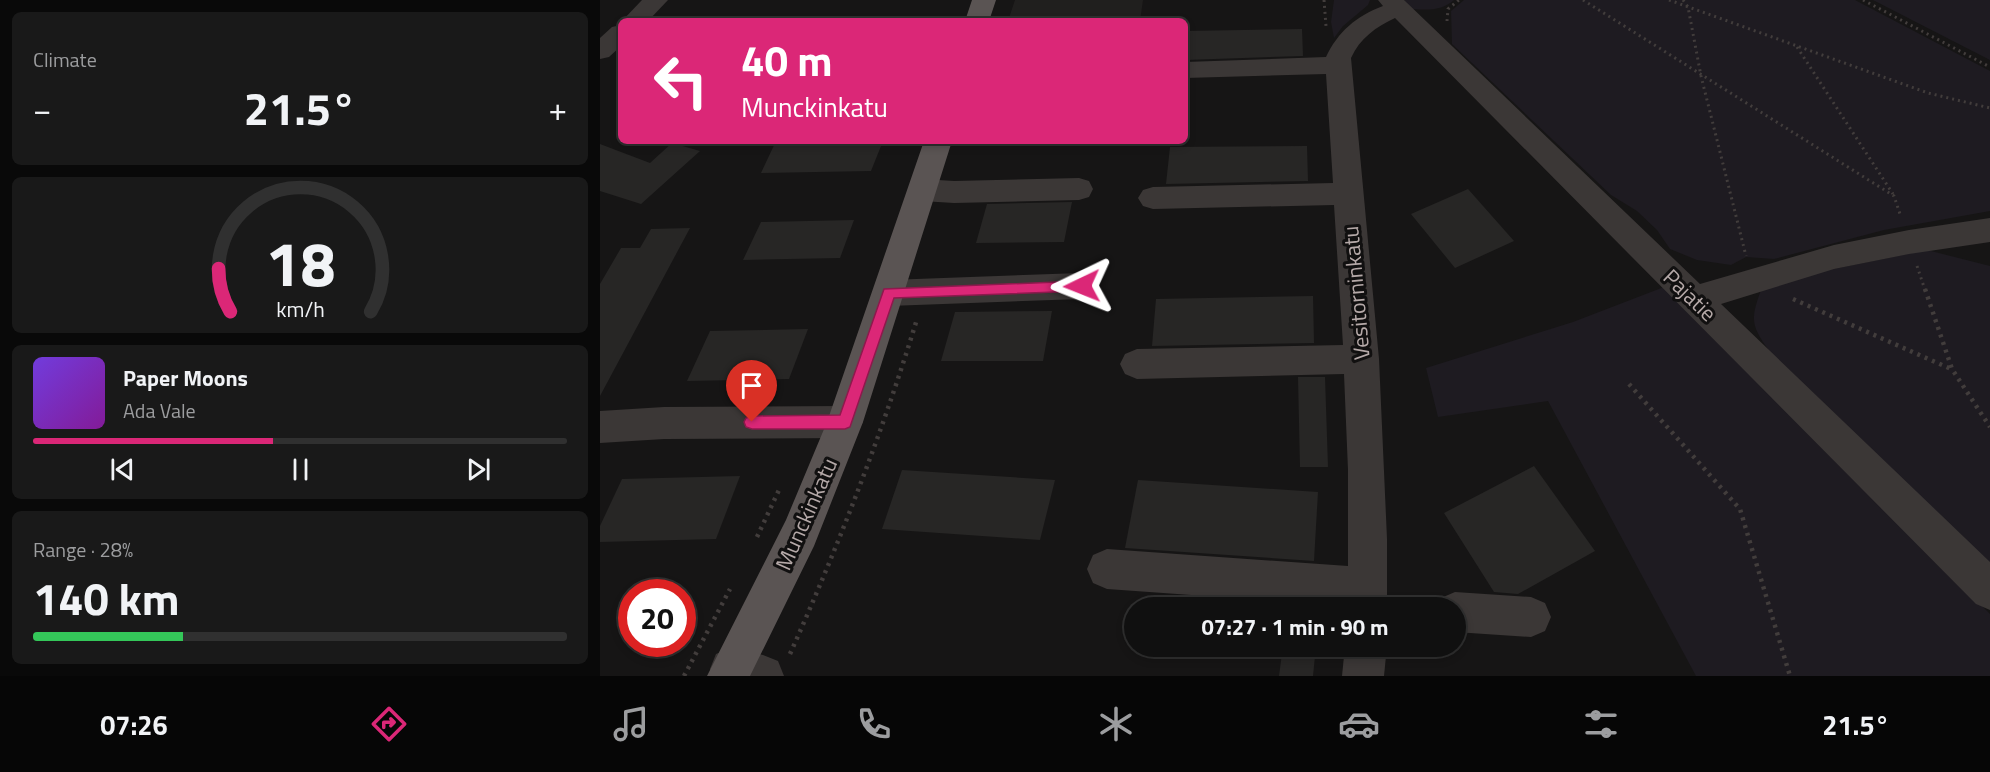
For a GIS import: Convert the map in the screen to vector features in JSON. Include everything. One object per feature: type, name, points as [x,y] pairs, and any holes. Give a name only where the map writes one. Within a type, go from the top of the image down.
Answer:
[{"type":"main road","points":[[978,18],[984,0]]},
{"type":"main road","name":"Munckinkatu","points":[[741,674],[845,422],[937,144]]},
{"type":"street","points":[[637,18],[656,0]]},
{"type":"street","name":"Vesitorninkatu","points":[[1373,597],[1362,359],[1338,58],[1342,46],[1360,27],[1393,4]]},
{"type":"street","name":"Pajatie","points":[[1393,4],[1990,590]]},
{"type":"street","points":[[600,51],[618,36]]},
{"type":"street","points":[[1188,70],[1338,65]]},
{"type":"street","points":[[922,190],[954,192],[1078,189]]},
{"type":"street","points":[[1153,198],[1348,194]]},
{"type":"street","points":[[1694,299],[1834,257],[1909,242],[1990,230]]},
{"type":"street","points":[[889,292],[1082,286]]},
{"type":"street","points":[[1137,364],[1362,359]]},
{"type":"street","points":[[600,427],[664,423],[845,422]]},
{"type":"street","points":[[1107,569],[1333,597]]},
{"type":"street","points":[[1466,613],[1531,617]]},
{"type":"street","points":[[1364,676],[1365,657]]},
{"type":"path","points":[[1324,0],[1326,29]]},
{"type":"path","points":[[1583,0],[1894,196]]},
{"type":"path","points":[[1669,0],[1928,93],[1990,108]]},
{"type":"path","points":[[1683,0],[1688,7],[1701,76],[1753,282],[1952,369]]},
{"type":"path","points":[[1863,0],[1990,67]]},
{"type":"path","points":[[1796,46],[1894,196],[1952,369],[1990,427]]},
{"type":"path","points":[[1629,384],[1740,509],[1790,676]]},
{"type":"shaded area","points":[[1015,0],[1143,0],[1140,18],[1009,18]]},
{"type":"shaded area","points":[[1334,0],[1370,0],[1368,5],[1343,26],[1334,38],[1331,22]]},
{"type":"shaded area","points":[[1404,0],[1454,0],[1439,8],[1424,10],[1412,9]]},
{"type":"shaded area","points":[[1464,0],[1855,0],[1990,71],[1990,211],[1884,230],[1774,259],[1746,257],[1731,265],[1697,260],[1670,249],[1657,230],[1637,211],[1611,195],[1452,44],[1451,11]]},
{"type":"shaded area","points":[[1873,0],[1990,0],[1990,60]]},
{"type":"shaded area","points":[[1927,250],[1990,266],[1990,566],[1770,352],[1759,336],[1754,322],[1755,309],[1761,290],[1784,279]]},
{"type":"shaded area","points":[[1664,287],[1990,614],[1990,676],[1696,676],[1548,401],[1438,417],[1426,368],[1573,322]]},
{"type":"building","points":[[1302,29],[1303,56],[1188,60],[1188,31]]},
{"type":"building","points":[[600,144],[650,163],[671,144],[700,151],[641,204],[600,191]]},
{"type":"building","points":[[775,144],[882,144],[871,171],[761,173]]},
{"type":"building","points":[[1307,146],[1308,181],[1166,184],[1170,147]]},
{"type":"building","points":[[1468,189],[1514,241],[1455,268],[1411,214]]},
{"type":"building","points":[[1072,202],[1064,242],[976,243],[987,204]]},
{"type":"building","points":[[854,220],[840,258],[743,260],[761,222]]},
{"type":"building","points":[[690,228],[600,396],[600,284],[621,248],[640,248],[651,229]]},
{"type":"building","points":[[1313,296],[1314,343],[1152,346],[1156,299]]},
{"type":"building","points":[[1052,311],[1043,361],[941,361],[955,312]]},
{"type":"building","points":[[808,329],[789,379],[687,381],[710,331]]},
{"type":"building","points":[[1298,377],[1325,377],[1328,467],[1300,467]]},
{"type":"building","points":[[1534,466],[1595,551],[1518,594],[1494,592],[1444,513]]},
{"type":"building","points":[[902,470],[1055,480],[1040,540],[882,529]]},
{"type":"building","points":[[740,476],[716,539],[600,542],[600,526],[622,479]]},
{"type":"building","points":[[1138,480],[1318,492],[1314,561],[1125,548]]},
{"type":"building","points":[[1282,657],[1315,657],[1313,676],[1279,676]]},
{"type":"route","points":[[752,422],[845,422],[889,292],[1082,286]]}]
